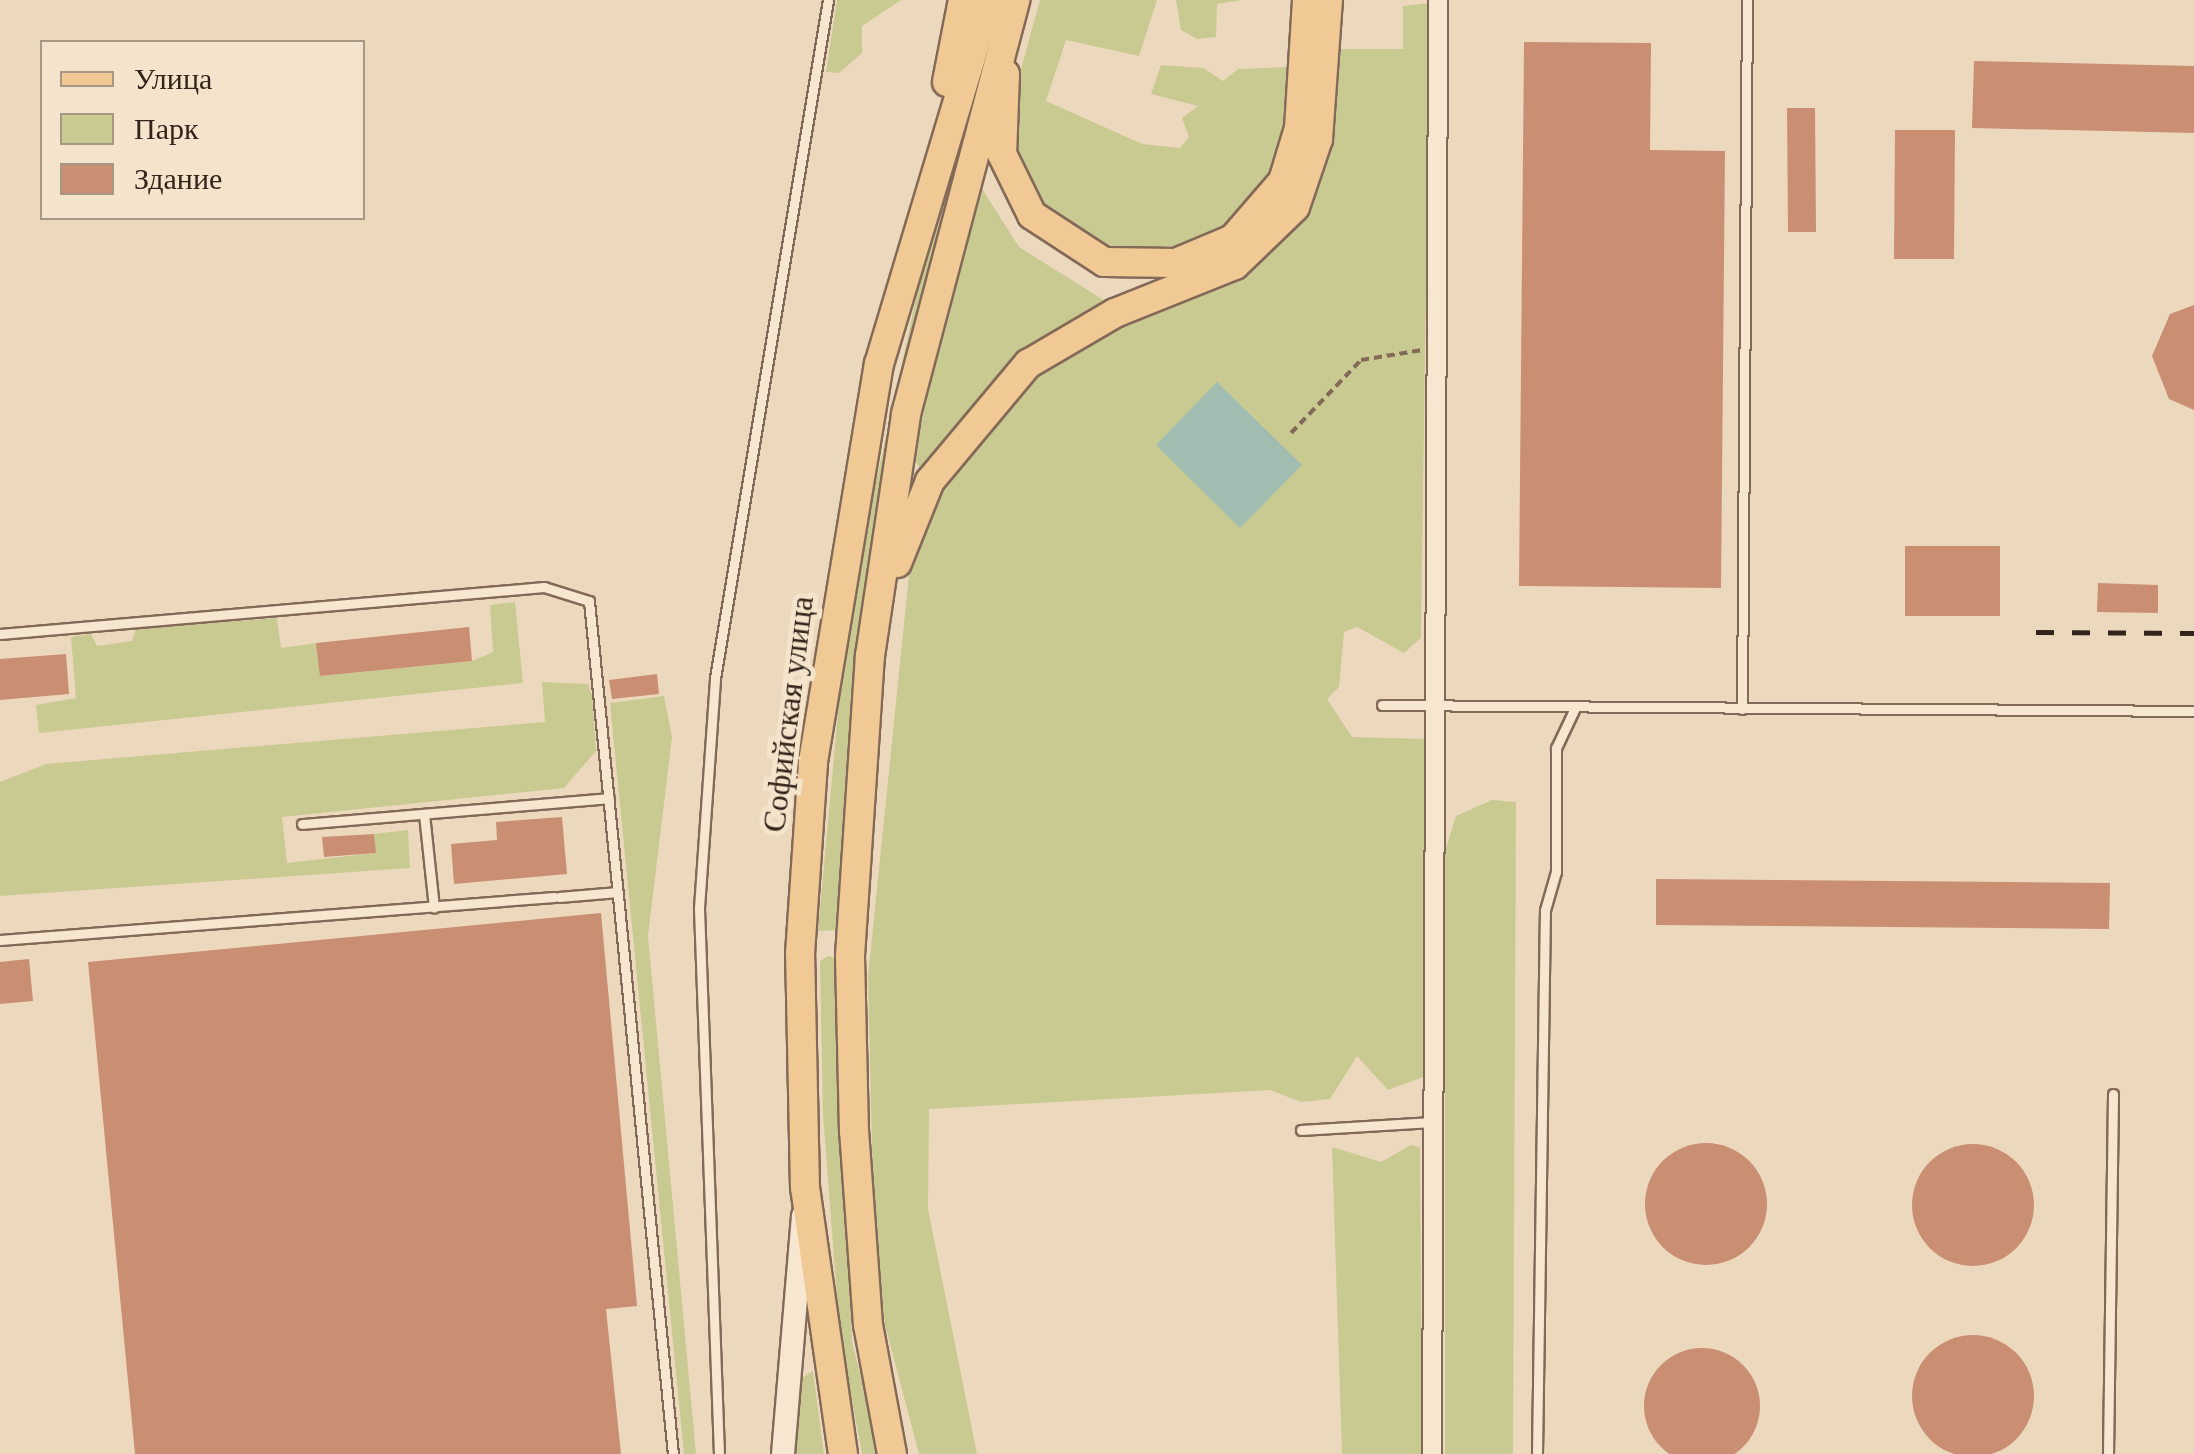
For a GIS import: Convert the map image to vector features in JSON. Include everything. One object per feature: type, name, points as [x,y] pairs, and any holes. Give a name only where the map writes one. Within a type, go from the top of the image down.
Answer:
[{"type":"main road","points":[[943,131],[963,0]]},
{"type":"main road","points":[[1006,1],[1001,124],[1017,195],[1084,254],[1150,268],[1209,254],[1273,200],[1299,128],[1307,0]]},
{"type":"main road","points":[[870,656],[914,509],[1004,386],[1115,314],[1235,265],[1294,208],[1318,139],[1328,0]]},
{"type":"main road","points":[[892,1454],[860,1250],[850,956],[870,656],[906,414],[1006,1]]},
{"type":"main road","name":"Софийская улица","points":[[843,1454],[806,1188],[800,954],[814,762],[851,496],[943,131],[1006,1]]},
{"type":"main road","points":[[800,954],[820,943],[850,956]]},
{"type":"street","points":[[1432,1454],[1438,0]]},
{"type":"street","points":[[783,1454],[806,1188]]},
{"type":"lane","points":[[719,1454],[699,908],[715,678],[828,0]]},
{"type":"lane","points":[[1742,709],[1746,0]]},
{"type":"lane","points":[[0,634],[544,588],[589,601],[673,1454]]},
{"type":"lane","points":[[1382,705],[2194,711]]},
{"type":"lane","points":[[1537,1454],[1545,910],[1556,872],[1556,748],[1575,708]]},
{"type":"lane","points":[[302,824],[609,798]]},
{"type":"lane","points":[[424,814],[434,907]]},
{"type":"lane","points":[[0,940],[618,892]]},
{"type":"lane","points":[[2108,1454],[2114,1094]]},
{"type":"lane","points":[[1301,1130],[1434,1122]]},
{"type":"path","points":[[1291,433],[1360,360],[1437,350]]},
{"type":"green space","points":[[837,0],[901,0],[862,26],[862,53],[839,73],[826,72]]},
{"type":"green space","points":[[1040,0],[1157,0],[1139,56],[1066,40],[1046,101],[1142,144],[1180,148],[1189,137],[1182,118],[1198,106],[1151,94],[1161,65],[1203,68],[1223,81],[1238,69],[1292,67],[1275,176],[1214,239],[1169,254],[1109,250],[1056,222],[1025,182],[1010,109]]},
{"type":"green space","points":[[1176,0],[1242,0],[1217,4],[1216,37],[1197,39],[1181,30]]},
{"type":"green space","points":[[1430,3],[1421,638],[1404,653],[1357,627],[1344,632],[1339,687],[1327,699],[1352,737],[1427,739],[1426,1076],[1388,1090],[1357,1056],[1330,1099],[1301,1102],[1270,1090],[929,1109],[928,1209],[977,1454],[919,1454],[885,1325],[874,1232],[868,977],[911,555],[948,476],[1012,391],[1091,337],[1234,276],[1280,243],[1298,221],[1334,49],[1403,49],[1403,6]]},
{"type":"green space","points":[[979,184],[1019,247],[1110,304],[1026,349],[921,470],[914,459],[971,185]]},
{"type":"green space","points":[[939,194],[947,195],[860,629],[837,930],[818,931],[847,614]]},
{"type":"green space","points":[[515,602],[523,683],[39,733],[36,705],[76,698],[71,637],[91,634],[97,646],[132,641],[136,629],[277,618],[281,648],[317,643],[321,676],[472,661],[493,652],[490,605]]},
{"type":"green space","points":[[542,682],[588,684],[592,696],[596,751],[564,788],[282,817],[287,863],[375,853],[374,834],[408,830],[410,868],[0,896],[0,782],[46,764],[545,722]]},
{"type":"green space","points":[[664,696],[672,737],[648,936],[696,1454],[684,1454],[610,703]]},
{"type":"green space","points":[[1492,800],[1516,802],[1513,1454],[1445,1454],[1445,851],[1456,816]]},
{"type":"green space","points":[[828,956],[836,958],[852,1342],[881,1454],[862,1454],[840,1336],[823,1114],[820,961]]},
{"type":"green space","points":[[1411,1145],[1420,1147],[1422,1454],[1342,1454],[1332,1147],[1381,1162]]},
{"type":"green space","points":[[813,1371],[824,1454],[795,1454],[802,1378]]},
{"type":"shaded area","points":[[1217,382],[1302,465],[1240,528],[1156,445]]},
{"type":"building","points":[[1524,42],[1651,43],[1650,150],[1725,151],[1721,588],[1519,586]]},
{"type":"building","points":[[1974,61],[2194,66],[2194,133],[1972,128]]},
{"type":"building","points":[[1787,108],[1815,108],[1816,232],[1788,232]]},
{"type":"building","points":[[1895,130],[1955,130],[1954,259],[1894,259]]},
{"type":"building","points":[[2194,305],[2194,410],[2169,399],[2152,356],[2170,314]]},
{"type":"building","points":[[1905,546],[2000,546],[2000,616],[1905,616]]},
{"type":"building","points":[[2098,583],[2158,585],[2158,613],[2097,612]]},
{"type":"building","points":[[469,627],[472,661],[320,676],[316,643]]},
{"type":"building","points":[[66,654],[69,694],[0,700],[0,659]]},
{"type":"building","points":[[657,674],[659,694],[612,699],[609,680]]},
{"type":"building","points":[[562,817],[567,874],[454,884],[451,844],[497,840],[496,822]]},
{"type":"building","points":[[374,834],[376,853],[324,857],[322,837]]},
{"type":"building","points":[[1656,879],[2110,883],[2109,929],[1656,925]]},
{"type":"building","points":[[601,913],[637,1306],[606,1309],[621,1454],[135,1454],[88,962]]},
{"type":"building","points":[[29,959],[33,1001],[0,1004],[0,962]]},
{"type":"building","points":[[1706,1143],[1729,1148],[1749,1161],[1762,1181],[1767,1204],[1762,1227],[1749,1247],[1729,1260],[1706,1265],[1683,1260],[1663,1247],[1650,1227],[1645,1204],[1650,1181],[1663,1161],[1683,1148]]},
{"type":"building","points":[[1973,1144],[1996,1149],[2016,1162],[2029,1182],[2034,1205],[2029,1228],[2016,1248],[1996,1261],[1973,1266],[1950,1261],[1930,1248],[1917,1228],[1912,1205],[1917,1182],[1930,1162],[1950,1149]]},
{"type":"building","points":[[1973,1335],[1996,1340],[2016,1353],[2032,1384],[2032,1408],[2023,1430],[2007,1446],[1985,1455],[1950,1452],[1930,1439],[1917,1419],[1912,1396],[1917,1373],[1930,1353],[1950,1340]]},
{"type":"building","points":[[1691,1349],[1713,1349],[1734,1358],[1750,1374],[1759,1395],[1756,1428],[1732,1455],[1672,1455],[1654,1438],[1645,1417],[1645,1395],[1654,1374],[1670,1358]]},
{"type":"railway","points":[[2036,632],[2194,633]]}]
